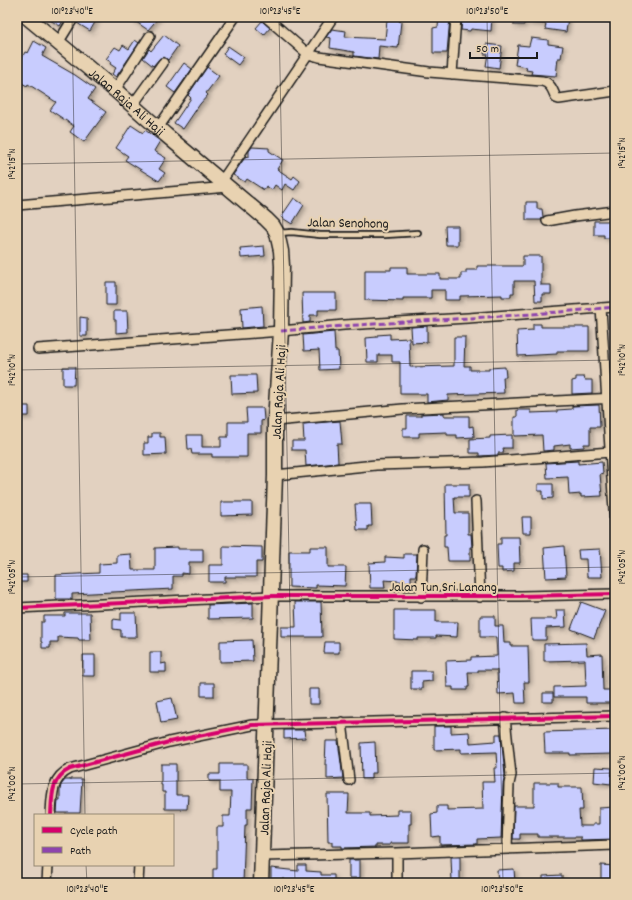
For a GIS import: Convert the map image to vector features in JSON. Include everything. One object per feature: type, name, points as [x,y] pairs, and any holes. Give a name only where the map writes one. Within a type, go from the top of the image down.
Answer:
[{"type":"main road","name":"Jalan Raja Ali Haji","points":[[27,17],[266,219],[277,233],[282,258],[281,331],[275,421],[275,476],[261,883]]},
{"type":"street","points":[[58,43],[74,17]]},
{"type":"street","points":[[158,128],[235,17]]},
{"type":"street","points":[[266,17],[308,54],[326,58],[452,74],[542,80],[550,86],[556,98],[559,99],[615,91]]},
{"type":"street","points":[[17,205],[224,184],[333,17]]},
{"type":"street","points":[[452,74],[456,17]]},
{"type":"street","points":[[115,90],[150,36]]},
{"type":"street","points":[[132,106],[163,63]]},
{"type":"street","points":[[547,221],[615,211]]},
{"type":"street","points":[[38,349],[344,325],[468,318],[615,307]]},
{"type":"street","points":[[601,308],[611,398],[610,452],[615,526]]},
{"type":"street","points":[[275,421],[403,409],[611,398]]},
{"type":"street","points":[[275,476],[376,465],[483,462],[610,452]]},
{"type":"street","points":[[476,500],[480,597]]},
{"type":"street","points":[[421,597],[423,549]]},
{"type":"street","name":"Jalan Tun Sri Lanang","points":[[17,608],[270,596],[480,597],[615,594]]},
{"type":"street","points":[[51,814],[55,782],[62,774],[70,769],[169,742],[252,725],[267,717],[342,722],[615,716]]},
{"type":"street","points":[[505,718],[511,775],[509,784],[507,849]]},
{"type":"street","points":[[342,722],[349,780]]},
{"type":"street","points":[[262,856],[397,853],[615,845]]},
{"type":"street","points":[[397,853],[397,883]]},
{"type":"street","points":[[47,883],[48,866]]},
{"type":"street","points":[[138,883],[139,866]]},
{"type":"lane","name":"Jalan Senohong","points":[[277,233],[292,232],[320,235],[386,236],[418,232]]},
{"type":"building","points":[[45,17],[65,17],[60,26]]},
{"type":"building","points":[[80,17],[98,17],[90,31],[77,23]]},
{"type":"building","points":[[129,17],[159,17],[148,30]]},
{"type":"building","points":[[389,17],[399,17],[399,21],[401,22],[398,48],[379,46],[378,59],[354,56],[354,52],[330,48],[331,38],[326,37],[332,29],[346,31],[345,37],[385,39],[387,20],[389,20]]},
{"type":"building","points":[[439,17],[450,17],[447,53],[433,53],[433,28],[438,27]]},
{"type":"building","points":[[478,17],[492,17],[491,31],[471,29],[470,31],[461,30],[462,19],[477,21]]},
{"type":"building","points":[[514,17],[524,17],[524,25],[514,25]]},
{"type":"building","points":[[527,17],[568,17],[566,32],[545,29],[546,24],[527,22]]},
{"type":"building","points":[[262,21],[270,28],[264,35],[256,28]]},
{"type":"building","points":[[164,35],[178,46],[168,60],[164,57],[160,58],[153,66],[143,58],[149,49],[151,51]]},
{"type":"building","points":[[531,38],[548,40],[548,44],[563,46],[561,58],[558,58],[556,76],[531,74],[532,71],[526,70],[527,67],[515,65],[518,45],[529,46]]},
{"type":"building","points":[[135,40],[139,43],[116,77],[112,74],[116,68],[106,59],[115,47],[120,50],[123,45],[129,49]]},
{"type":"building","points":[[34,41],[46,48],[42,56],[75,75],[95,89],[88,99],[106,112],[84,142],[70,132],[74,126],[50,110],[56,102],[28,84],[27,86],[17,80],[17,67],[25,52],[28,53]]},
{"type":"building","points":[[486,44],[502,46],[499,68],[486,66],[488,54],[484,54]]},
{"type":"building","points":[[228,46],[244,57],[238,65],[223,54]]},
{"type":"building","points":[[184,63],[192,69],[175,93],[167,87]]},
{"type":"building","points":[[207,67],[219,76],[206,93],[208,95],[183,129],[174,123],[191,98],[188,95]]},
{"type":"building","points":[[131,125],[143,133],[145,130],[160,141],[154,151],[166,158],[159,169],[165,173],[159,181],[125,160],[128,156],[116,148]]},
{"type":"building","points":[[252,147],[269,148],[269,151],[283,160],[277,169],[292,179],[294,176],[300,181],[294,190],[285,184],[282,190],[275,185],[272,190],[266,186],[264,190],[247,179],[245,182],[233,175],[246,156],[249,157],[249,151]]},
{"type":"building","points":[[294,198],[304,205],[292,224],[281,217]]},
{"type":"building","points":[[526,202],[537,202],[537,209],[542,209],[543,217],[541,220],[526,220]]},
{"type":"building","points":[[594,221],[613,221],[614,238],[604,238],[604,235],[594,235]]},
{"type":"building","points":[[445,226],[458,226],[458,245],[446,245]]},
{"type":"building","points":[[264,246],[265,256],[241,258],[240,248]]},
{"type":"building","points":[[523,256],[541,256],[541,285],[551,285],[551,294],[542,294],[542,301],[535,301],[534,281],[514,281],[514,293],[511,293],[511,297],[502,297],[502,295],[460,296],[460,300],[445,300],[445,290],[431,290],[431,298],[403,298],[403,301],[365,300],[365,270],[391,270],[391,267],[407,267],[407,274],[440,274],[440,279],[461,279],[461,273],[466,273],[466,270],[477,270],[477,266],[523,266]]},
{"type":"building","points":[[106,282],[116,282],[116,305],[106,305]]},
{"type":"building","points":[[302,293],[336,293],[336,310],[318,310],[318,315],[310,315],[310,322],[303,323]]},
{"type":"building","points":[[262,306],[263,326],[242,328],[241,308]]},
{"type":"building","points":[[114,311],[127,311],[128,332],[116,333]]},
{"type":"building","points":[[80,317],[87,318],[87,336],[80,336]]},
{"type":"building","points":[[533,324],[541,324],[541,327],[589,327],[589,351],[557,351],[557,354],[518,356],[517,331],[533,330]]},
{"type":"building","points":[[427,326],[427,342],[412,343],[411,327]]},
{"type":"building","points":[[334,332],[335,351],[338,351],[339,369],[320,370],[319,350],[304,351],[303,335]]},
{"type":"building","points":[[390,334],[390,339],[409,338],[410,367],[454,366],[454,337],[465,337],[464,366],[470,366],[470,370],[489,370],[489,368],[505,367],[506,377],[503,377],[504,393],[448,395],[448,400],[427,402],[427,394],[400,394],[400,362],[392,362],[392,355],[378,355],[378,362],[367,362],[366,338]]},
{"type":"building","points":[[63,367],[75,367],[74,385],[63,385]]},
{"type":"building","points":[[231,375],[256,375],[257,393],[232,394]]},
{"type":"building","points":[[576,377],[584,377],[585,380],[592,380],[592,393],[572,394],[572,381],[576,380]]},
{"type":"building","points":[[599,405],[600,427],[590,427],[590,444],[584,444],[584,447],[570,448],[570,444],[554,446],[554,450],[543,451],[542,435],[514,436],[514,417],[517,417],[517,410],[531,410],[531,413],[557,412],[557,410],[572,409],[572,406]]},
{"type":"building","points":[[17,406],[29,406],[29,416],[17,416]]},
{"type":"building","points":[[246,408],[263,408],[264,420],[261,421],[261,433],[247,433],[247,457],[212,457],[212,454],[192,454],[191,449],[188,449],[187,435],[202,435],[202,447],[221,447],[221,437],[228,437],[228,422],[247,422]]},
{"type":"building","points":[[444,413],[444,416],[469,416],[469,427],[473,426],[474,437],[457,438],[457,435],[447,435],[447,432],[419,433],[419,437],[403,437],[403,428],[407,428],[407,416]]},
{"type":"building","points":[[340,421],[342,444],[337,444],[338,463],[306,466],[305,450],[292,450],[292,441],[304,441],[303,424]]},
{"type":"building","points":[[152,433],[160,433],[160,437],[165,437],[166,454],[144,455],[144,443],[148,443],[148,437],[152,437]]},
{"type":"building","points":[[512,435],[512,448],[503,448],[504,453],[498,453],[498,455],[479,456],[479,453],[470,453],[470,439]]},
{"type":"building","points":[[578,461],[578,464],[602,462],[603,473],[600,474],[602,496],[581,497],[581,494],[569,495],[568,477],[547,478],[546,463]]},
{"type":"building","points":[[445,484],[469,484],[469,497],[454,497],[455,513],[468,513],[468,534],[471,534],[472,547],[470,547],[470,561],[448,561],[447,547],[444,547],[444,535],[446,535]]},
{"type":"building","points":[[538,484],[553,484],[553,498],[543,499],[543,491],[538,491]]},
{"type":"building","points":[[221,502],[252,502],[252,515],[221,516]]},
{"type":"building","points":[[355,504],[371,504],[372,526],[368,526],[368,530],[357,530]]},
{"type":"building","points":[[522,517],[531,517],[531,533],[523,533]]},
{"type":"building","points":[[501,537],[519,537],[520,563],[514,563],[514,571],[502,572],[502,568],[498,568],[497,544],[501,544]]},
{"type":"building","points":[[223,546],[262,547],[262,562],[256,562],[256,577],[225,577],[225,582],[209,582],[209,565],[223,565]]},
{"type":"building","points":[[564,546],[566,577],[546,578],[544,548]]},
{"type":"building","points":[[178,547],[178,549],[203,549],[203,562],[189,562],[189,574],[182,573],[182,576],[173,576],[173,589],[72,594],[72,599],[56,599],[56,575],[99,573],[99,564],[117,563],[117,555],[131,554],[132,570],[155,570],[155,548]]},
{"type":"building","points":[[310,547],[328,547],[328,567],[346,567],[345,586],[316,585],[316,588],[289,587],[289,551],[310,551]]},
{"type":"building","points":[[600,549],[602,577],[587,577],[586,559],[579,559],[578,550]]},
{"type":"building","points":[[404,554],[417,554],[416,576],[411,576],[411,582],[384,580],[385,588],[370,588],[369,563],[385,562],[385,557],[404,558]]},
{"type":"building","points":[[18,575],[27,575],[27,582],[18,582]]},
{"type":"building","points":[[295,602],[321,602],[322,637],[281,637],[281,627],[296,627]]},
{"type":"building","points":[[581,602],[605,611],[594,638],[571,629]]},
{"type":"building","points":[[253,603],[253,618],[208,619],[208,605]]},
{"type":"building","points":[[394,610],[436,610],[436,622],[458,622],[457,637],[436,636],[436,638],[418,638],[418,640],[394,639]]},
{"type":"building","points":[[556,610],[565,610],[566,627],[546,628],[546,640],[532,640],[531,619],[557,619]]},
{"type":"building","points":[[65,613],[90,613],[91,640],[58,637],[58,642],[50,642],[50,648],[42,648],[41,622],[44,622],[44,616],[65,616]]},
{"type":"building","points":[[121,613],[136,613],[137,637],[121,637],[121,630],[113,629],[113,619],[121,620]]},
{"type":"building","points":[[480,616],[495,616],[495,626],[503,626],[504,643],[511,643],[511,646],[528,646],[529,682],[524,682],[525,703],[516,703],[515,693],[498,694],[497,670],[478,670],[478,672],[468,672],[469,687],[467,687],[467,690],[453,690],[453,687],[447,687],[446,661],[471,660],[471,657],[497,656],[496,637],[480,637]]},
{"type":"building","points":[[252,640],[253,661],[220,662],[220,641]]},
{"type":"building","points":[[325,642],[339,642],[339,653],[324,653]]},
{"type":"building","points":[[586,643],[587,655],[602,654],[603,690],[611,690],[611,703],[586,703],[586,697],[554,697],[554,687],[586,686],[585,660],[544,661],[544,644]]},
{"type":"building","points":[[150,652],[161,652],[161,664],[166,663],[166,672],[150,672]]},
{"type":"building","points":[[83,655],[95,655],[95,676],[83,676]]},
{"type":"building","points":[[411,671],[432,671],[432,681],[422,682],[422,689],[411,689]]},
{"type":"building","points":[[201,683],[214,683],[214,696],[201,696]]},
{"type":"building","points":[[309,689],[319,689],[319,704],[309,704]]},
{"type":"building","points":[[543,693],[553,693],[553,702],[543,702]]},
{"type":"building","points":[[172,698],[177,720],[161,723],[157,701]]},
{"type":"building","points":[[434,726],[451,726],[451,733],[469,732],[470,743],[496,741],[496,734],[501,734],[505,775],[503,784],[501,838],[477,839],[477,844],[440,845],[440,836],[432,837],[431,814],[437,813],[437,806],[447,806],[447,810],[483,809],[482,782],[495,782],[494,768],[497,768],[496,752],[461,753],[461,749],[434,750]]},
{"type":"building","points":[[284,730],[304,730],[305,738],[284,739]]},
{"type":"building","points":[[615,730],[615,742],[612,742],[612,754],[570,755],[570,753],[545,753],[544,732]]},
{"type":"building","points":[[326,741],[338,741],[343,778],[327,779],[327,765],[325,765]]},
{"type":"building","points":[[375,742],[376,773],[371,773],[371,779],[362,779],[361,743]]},
{"type":"building","points":[[161,764],[176,764],[176,795],[188,795],[187,809],[165,809],[165,792],[162,792],[161,785]]},
{"type":"building","points":[[220,764],[247,764],[247,778],[253,778],[252,808],[247,808],[247,825],[245,825],[243,883],[213,883],[213,869],[217,869],[217,827],[223,827],[223,816],[230,816],[231,792],[220,792],[220,781],[209,781],[209,774],[220,774]]},
{"type":"building","points":[[595,767],[612,768],[611,784],[594,782]]},
{"type":"building","points":[[82,779],[80,813],[57,813],[61,785],[65,780]]},
{"type":"building","points":[[534,783],[558,783],[558,787],[582,787],[583,810],[579,810],[580,826],[593,826],[593,824],[599,824],[599,808],[615,807],[615,839],[581,840],[581,837],[538,837],[538,834],[520,834],[520,839],[513,839],[514,806],[534,806]]},
{"type":"building","points":[[327,794],[349,794],[348,813],[370,813],[370,816],[397,815],[397,810],[411,810],[409,843],[390,843],[390,845],[376,845],[376,847],[342,848],[342,846],[332,846],[332,842],[328,842]]},
{"type":"building","points":[[451,857],[460,857],[460,881],[452,882]]},
{"type":"building","points":[[349,860],[360,860],[360,878],[349,878]]},
{"type":"building","points":[[298,865],[306,865],[306,871],[321,872],[321,875],[334,875],[334,883],[284,883],[284,879],[271,879],[271,868],[298,871]]},
{"type":"building","points":[[601,865],[615,866],[615,883],[601,882]]},
{"type":"building","points":[[514,869],[515,883],[498,883],[497,870]]},
{"type":"building","points":[[562,875],[562,883],[543,883],[543,876]]},
{"type":"marked path","points":[[281,331],[615,307]]},
{"type":"cycle path","points":[[17,608],[271,596],[521,596],[615,594]]},
{"type":"cycle path","points":[[51,814],[52,794],[56,782],[59,777],[70,769],[169,742],[252,725],[615,716]]}]
